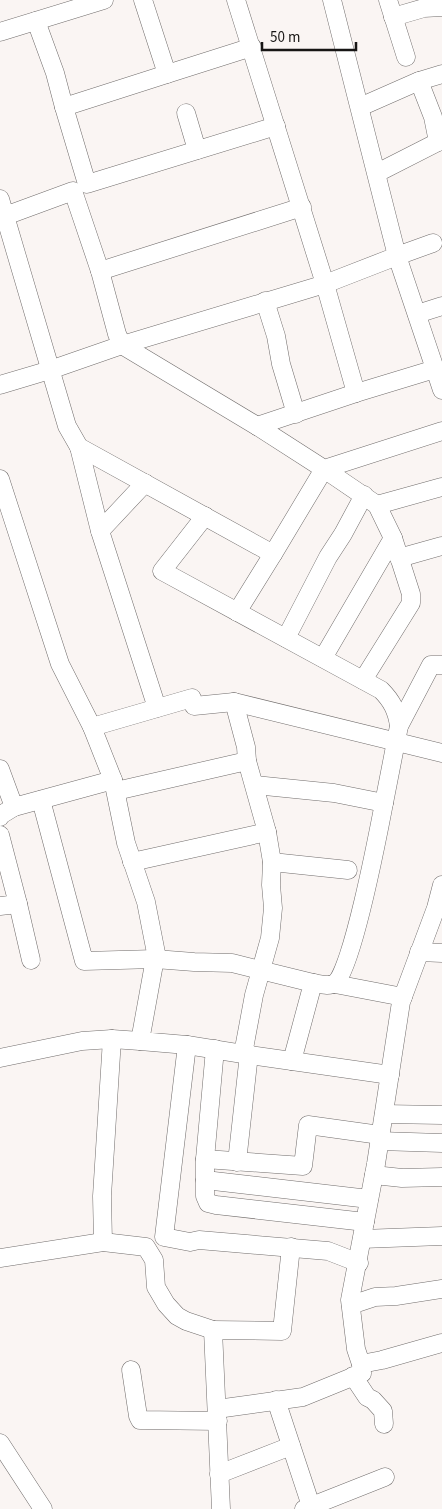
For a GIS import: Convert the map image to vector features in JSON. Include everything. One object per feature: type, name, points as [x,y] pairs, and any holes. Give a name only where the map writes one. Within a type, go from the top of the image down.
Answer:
[{"type":"street","points":[[0,32],[104,0]]},
{"type":"street","points":[[143,0],[167,74]]},
{"type":"street","points":[[236,0],[302,207],[356,393]]},
{"type":"street","points":[[332,0],[397,256],[442,390]]},
{"type":"street","points":[[406,57],[390,8],[442,7]]},
{"type":"street","points":[[36,21],[55,73],[100,271],[117,334],[122,345],[257,426],[370,500],[393,538],[411,594],[411,603],[363,680]]},
{"type":"street","points":[[64,107],[252,47]]},
{"type":"street","points":[[360,107],[442,74]]},
{"type":"street","points":[[377,173],[440,142],[433,116],[419,82]]},
{"type":"street","points":[[186,113],[197,150]]},
{"type":"street","points":[[157,708],[100,531],[78,447],[67,426],[2,208],[80,188],[276,126]]},
{"type":"street","points":[[100,271],[302,207]]},
{"type":"street","points":[[0,385],[122,345],[325,284],[433,243]]},
{"type":"street","points":[[265,301],[296,414]]},
{"type":"street","points":[[417,314],[442,306]]},
{"type":"street","points":[[257,426],[435,369]]},
{"type":"street","points":[[238,612],[261,547],[324,470],[442,431]]},
{"type":"street","points":[[78,447],[261,547]]},
{"type":"street","points":[[0,479],[60,664],[92,727],[114,786],[126,843],[146,902],[156,953],[140,1041]]},
{"type":"street","points":[[100,531],[145,484]]},
{"type":"street","points":[[286,638],[328,557],[343,534],[370,500],[442,487]]},
{"type":"street","points":[[205,516],[162,571],[381,690],[391,700],[398,716],[397,734],[364,902],[345,966],[335,984]]},
{"type":"street","points":[[324,658],[393,538]]},
{"type":"street","points":[[400,558],[442,546]]},
{"type":"street","points":[[397,734],[431,665],[442,665]]},
{"type":"street","points":[[92,727],[157,708],[193,702],[234,702],[397,734],[442,753]]},
{"type":"street","points":[[234,702],[246,747],[247,761],[267,832],[272,862],[273,908],[270,938],[254,995],[246,1054],[237,1162]]},
{"type":"street","points":[[0,771],[7,812],[41,800],[247,761]]},
{"type":"street","points":[[254,785],[334,793],[384,803]]},
{"type":"street","points":[[41,800],[84,961],[155,959],[232,963],[313,983],[335,984],[403,997]]},
{"type":"street","points":[[132,862],[267,832]]},
{"type":"street","points":[[0,834],[31,960]]},
{"type":"street","points":[[272,862],[348,870]]},
{"type":"street","points":[[384,1424],[383,1411],[379,1405],[366,1397],[357,1370],[351,1305],[403,997],[441,892]]},
{"type":"street","points":[[0,906],[18,904]]},
{"type":"street","points":[[419,952],[442,953]]},
{"type":"street","points":[[292,1061],[313,983]]},
{"type":"street","points":[[0,1058],[82,1041],[112,1039],[187,1045],[390,1075]]},
{"type":"street","points":[[103,1242],[102,1196],[112,1039]]},
{"type":"street","points":[[187,1045],[164,1237],[190,1242],[199,1240],[328,1251],[358,1263]]},
{"type":"street","points":[[215,1049],[205,1159],[205,1196],[208,1202],[363,1231],[442,1236]]},
{"type":"street","points":[[384,1114],[442,1115]]},
{"type":"street","points":[[205,1159],[303,1166],[308,1125],[380,1138],[442,1143]]},
{"type":"street","points":[[374,1175],[402,1178],[442,1177]]},
{"type":"street","points":[[205,1180],[369,1199]]},
{"type":"street","points":[[0,1258],[103,1242],[146,1247],[154,1260],[156,1287],[166,1304],[177,1316],[213,1330],[282,1330],[291,1247]]},
{"type":"street","points":[[351,1305],[375,1297],[442,1289]]},
{"type":"street","points":[[213,1330],[218,1415],[220,1509]]},
{"type":"street","points":[[130,1370],[140,1420],[178,1422],[218,1415],[276,1400],[303,1397],[357,1370],[382,1360],[442,1343]]},
{"type":"street","points":[[276,1400],[309,1508],[386,1477]]},
{"type":"street","points":[[0,1442],[43,1509]]},
{"type":"street","points":[[219,1474],[291,1446]]}]
